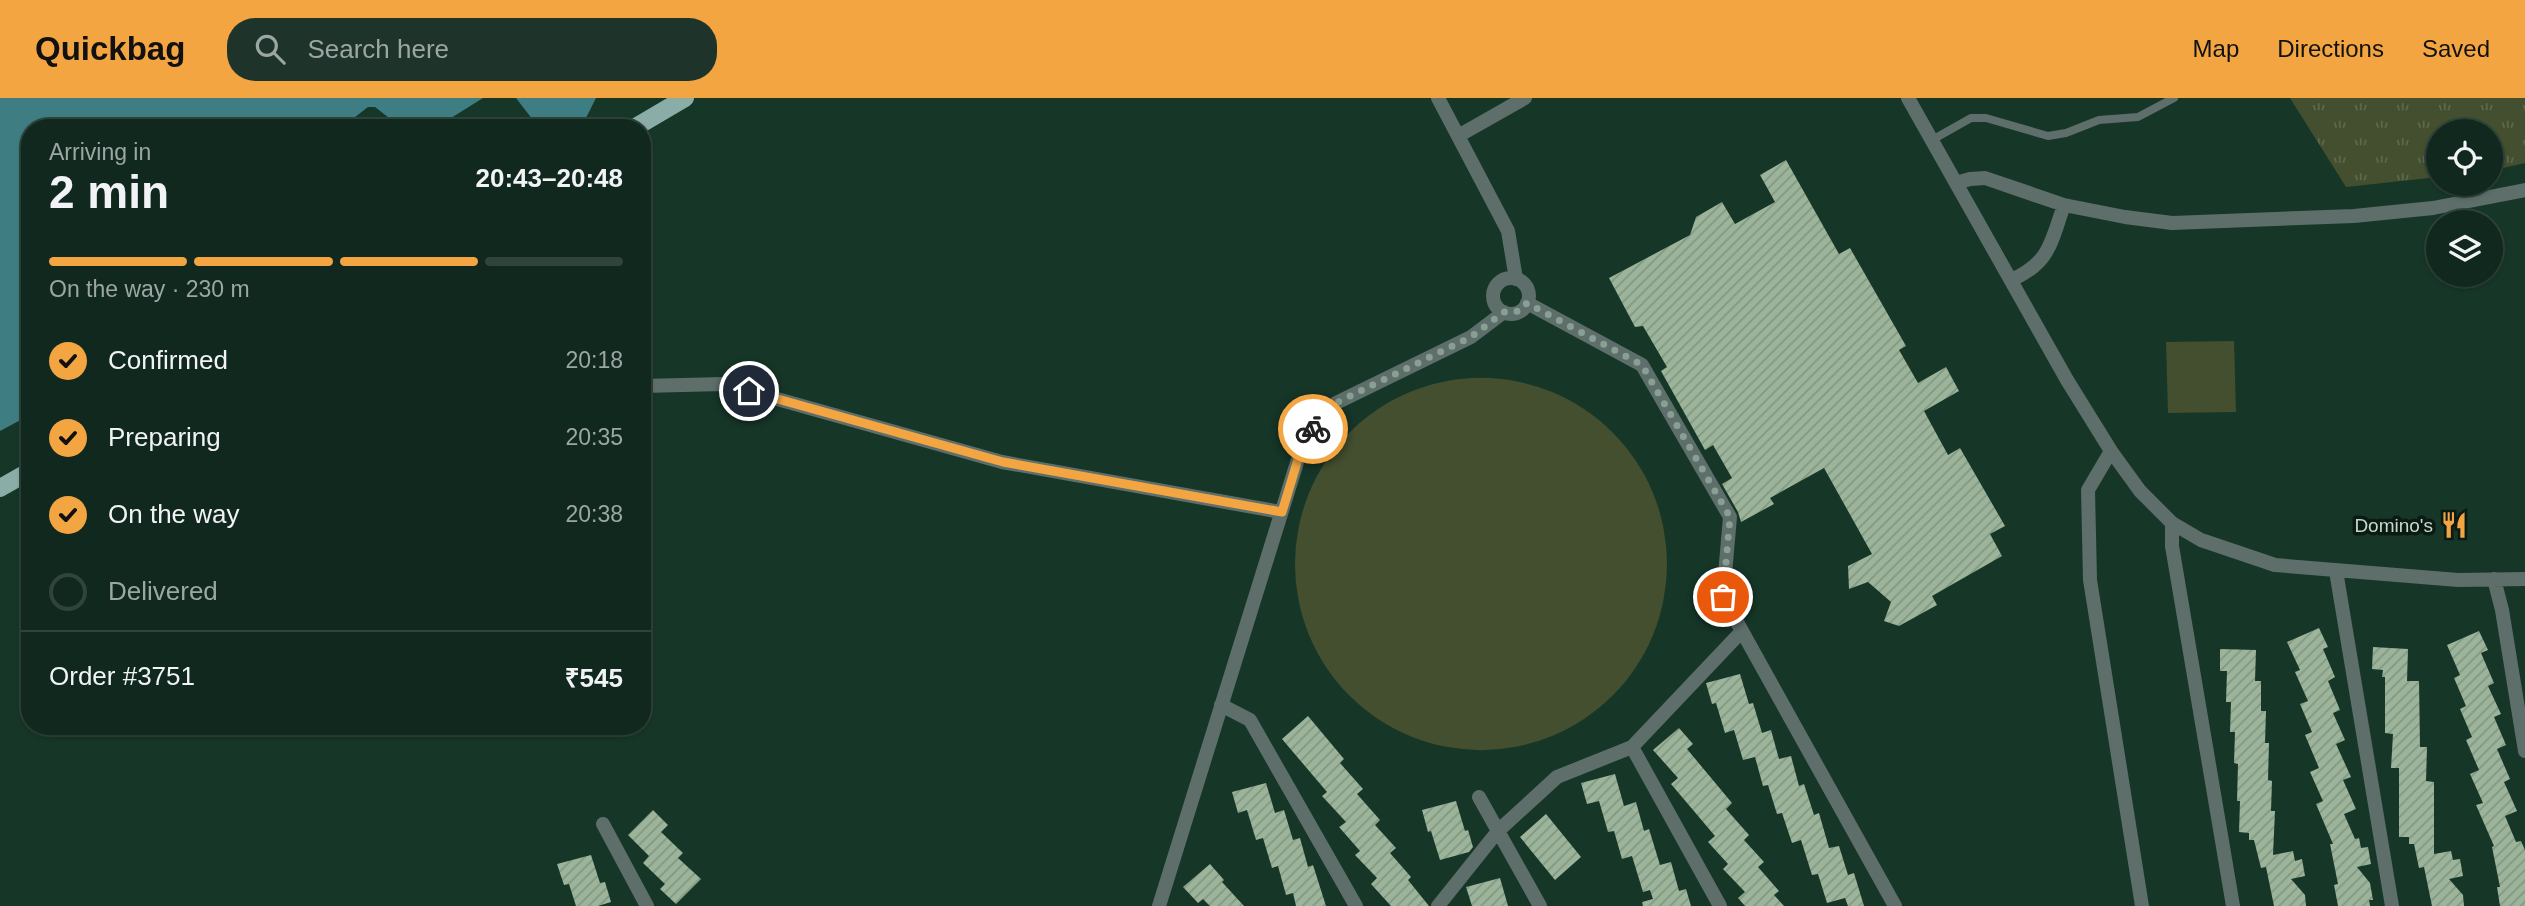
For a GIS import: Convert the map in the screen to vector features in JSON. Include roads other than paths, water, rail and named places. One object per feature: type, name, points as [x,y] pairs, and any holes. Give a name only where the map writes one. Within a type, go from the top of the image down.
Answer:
[{"type":"main road","points":[[649,119],[685,98]]},
{"type":"main road","points":[[0,488],[21,476]]},
{"type":"street","points":[[1438,98],[1508,231],[1516,279]]},
{"type":"street","points":[[1458,136],[1525,98]]},
{"type":"street","points":[[1908,98],[2067,380],[2111,451],[2140,491],[2172,523],[2201,540],[2275,565],[2458,580],[2525,579]]},
{"type":"street","points":[[1956,183],[1985,178],[2064,205],[2172,223],[2354,216],[2433,208],[2525,190]]},
{"type":"street","points":[[2011,280],[2039,264],[2047,251],[2064,205]]},
{"type":"street","points":[[1159,906],[1299,456],[1315,426],[1336,403],[1471,337],[1504,312],[1520,311],[1529,298],[1526,286],[1516,279],[1504,279],[1496,288],[1494,299],[1504,312]]},
{"type":"street","points":[[1527,303],[1642,365],[1730,517],[1723,597],[1895,906]]},
{"type":"street","points":[[651,386],[724,384],[1003,462],[1282,512]]},
{"type":"street","points":[[2111,451],[2088,490],[2090,580],[2142,906]]},
{"type":"street","points":[[2172,523],[2172,546],[2233,906]]},
{"type":"street","points":[[2336,571],[2392,906]]},
{"type":"street","points":[[2494,579],[2502,610],[2525,751]]},
{"type":"street","points":[[1438,906],[1498,831],[1557,777],[1632,747],[1742,631]]},
{"type":"street","points":[[1222,705],[1250,720],[1356,906]]},
{"type":"street","points":[[1632,747],[1720,906]]},
{"type":"street","points":[[1479,797],[1540,906]]},
{"type":"street","points":[[603,824],[647,906]]},
{"type":"lane","points":[[1932,140],[1971,118],[1986,118],[2048,136],[2066,133],[2099,120],[2138,117],[2174,98]]},
{"type":"water","points":[[0,98],[483,98],[449,119],[390,119],[375,107],[368,107],[353,119],[21,119],[21,420],[0,431]]},
{"type":"water","points":[[516,98],[596,98],[585,119],[532,119]]},
{"type":"place","name":"Domino's","points":[[2454,525]]}]
